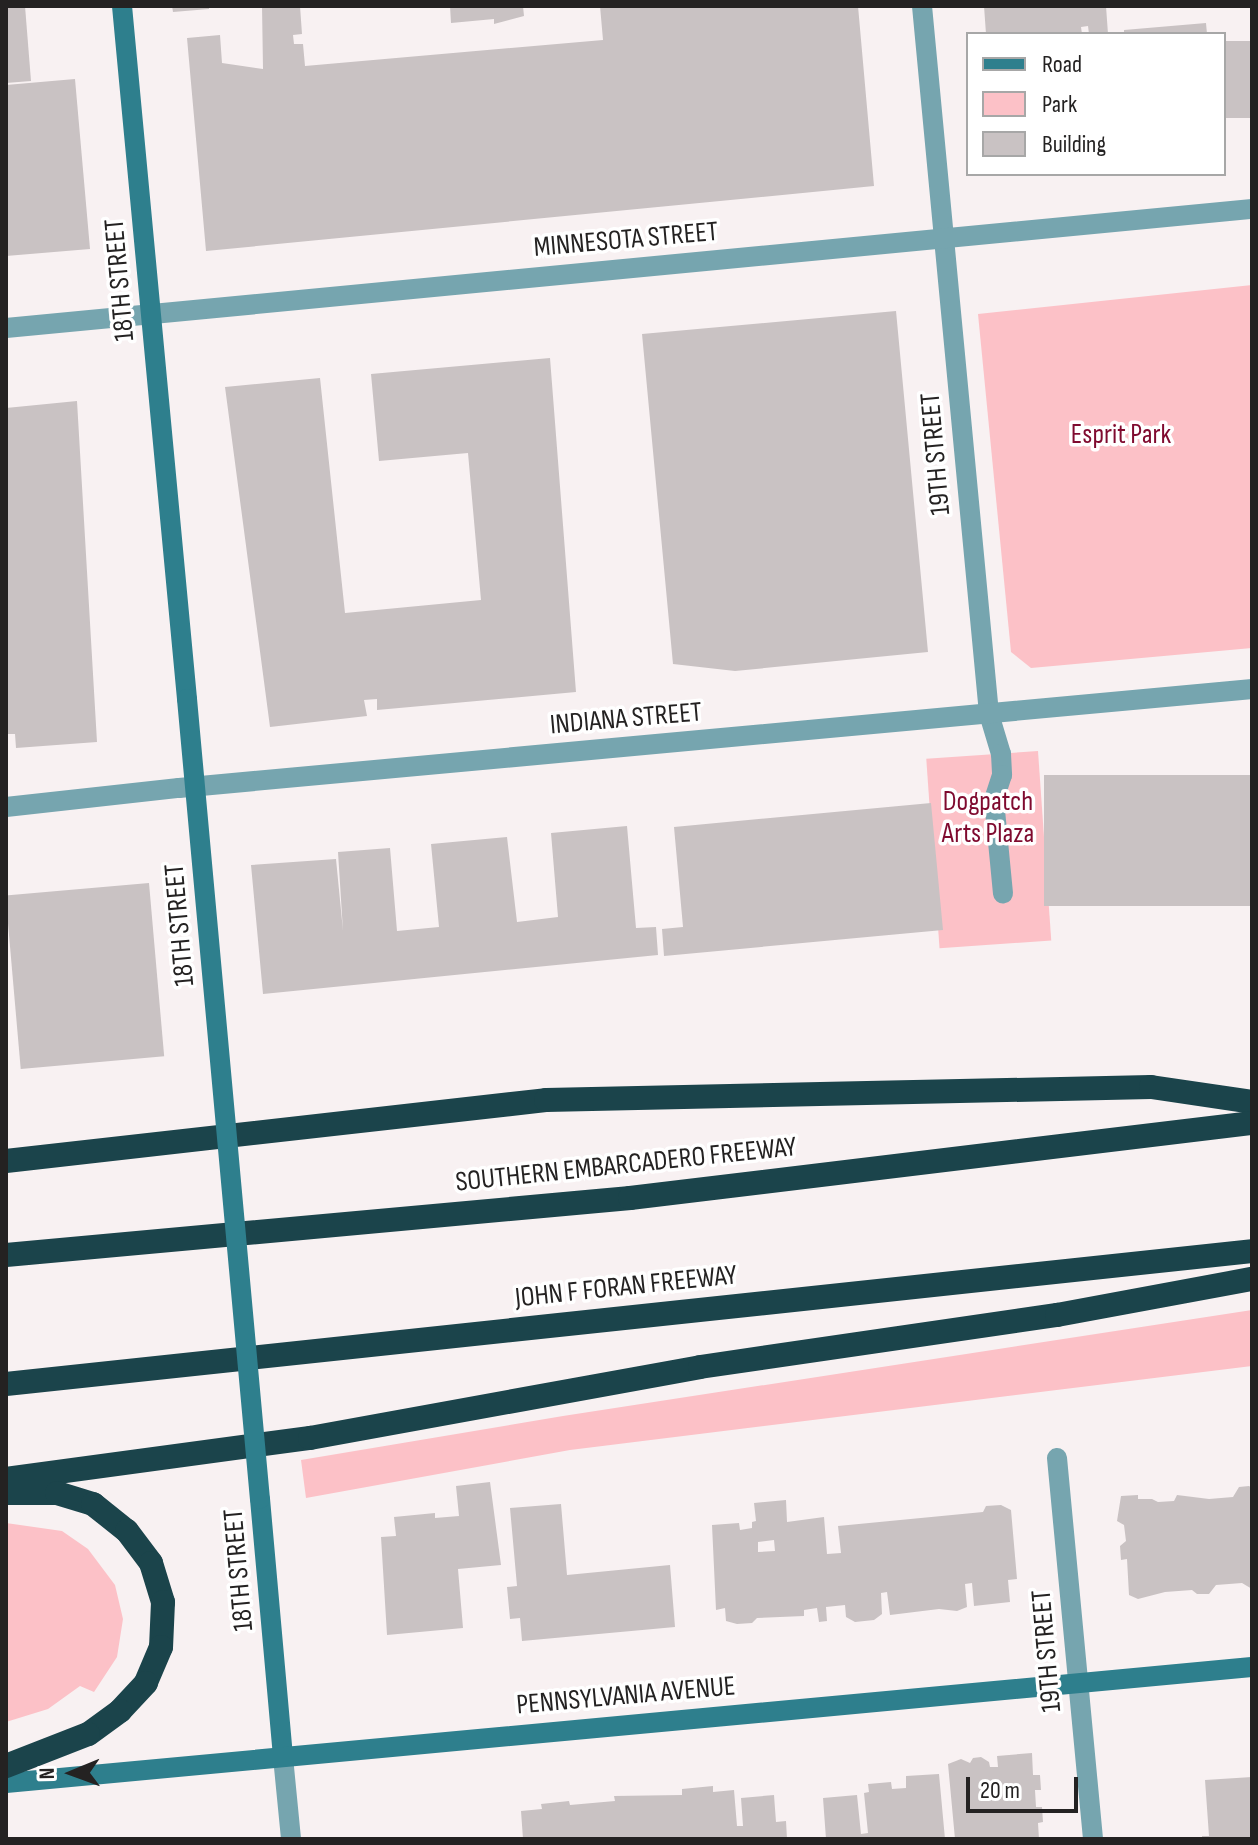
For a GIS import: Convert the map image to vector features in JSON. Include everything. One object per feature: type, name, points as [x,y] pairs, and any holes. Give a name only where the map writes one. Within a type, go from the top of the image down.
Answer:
[{"type":"highway","points":[[6,1161],[546,1100],[1151,1087],[1252,1102]]},
{"type":"highway","name":"SOUTHERN EMBARCADERO FREEWAY","points":[[6,1255],[630,1198],[1252,1123]]},
{"type":"highway","points":[[6,1161],[228,1138]]},
{"type":"highway","name":"JOHN F FORAN FREEWAY","points":[[12,1383],[1252,1251]]},
{"type":"highway","points":[[6,1477],[310,1438],[685,1369],[1057,1315],[1252,1279]]},
{"type":"highway","points":[[6,1477],[255,1430]]},
{"type":"highway","points":[[6,1493],[57,1493],[93,1504],[127,1531],[151,1563],[163,1602],[161,1647],[146,1683],[120,1711],[88,1734],[6,1766]]},
{"type":"main road","name":"18TH STREET","points":[[122,6],[283,1757]]},
{"type":"main road","name":"PENNSYLVANIA AVENUE","points":[[6,1783],[1252,1667]]},
{"type":"street","name":"19TH STREET","points":[[922,6],[989,714],[1001,754],[1002,775],[994,800],[1003,894]]},
{"type":"street","name":"MINNESOTA STREET","points":[[6,328],[1252,209]]},
{"type":"street","name":"INDIANA STREET","points":[[6,807],[179,788],[1252,689]]},
{"type":"street","name":"19TH STREET","points":[[1057,1458],[1093,1839]]},
{"type":"street","name":"18TH STREET","points":[[283,1757],[291,1839]]},
{"type":"green space","name":"Esprit Park","points":[[1252,285],[1252,648],[1031,668],[1011,652],[978,314]]},
{"type":"green space","name":"Dogpatch Arts Plaza","points":[[1038,751],[1051,941],[940,948],[926,759]]},
{"type":"green space","points":[[1252,1310],[1252,1366],[570,1450],[306,1498],[301,1460],[563,1416]]},
{"type":"green space","points":[[6,1523],[62,1531],[88,1549],[115,1585],[123,1619],[117,1657],[94,1692],[80,1686],[48,1709],[6,1722]]},
{"type":"building","points":[[6,6],[25,6],[31,81],[6,83]]},
{"type":"building","points":[[172,6],[209,6],[209,9],[173,12]]},
{"type":"building","points":[[262,6],[300,6],[302,34],[293,35],[294,44],[303,44],[305,66],[603,40],[600,6],[858,6],[874,186],[206,251],[187,38],[220,35],[222,63],[263,69]]},
{"type":"building","points":[[450,6],[523,6],[524,16],[494,24],[494,19],[451,23]]},
{"type":"building","points":[[984,6],[1106,6],[1108,32],[1089,32],[1088,26],[1081,27],[1082,32],[986,32]]},
{"type":"building","points":[[1206,23],[1207,32],[1124,32]]},
{"type":"building","points":[[1226,41],[1252,41],[1252,118],[1226,118]]},
{"type":"building","points":[[75,79],[90,249],[6,256],[6,85]]},
{"type":"building","points":[[896,311],[928,652],[735,671],[673,664],[642,334]]},
{"type":"building","points":[[550,358],[576,692],[377,710],[377,699],[364,700],[367,716],[270,727],[225,387],[320,378],[345,613],[481,600],[468,453],[379,461],[371,374]]},
{"type":"building","points":[[77,401],[97,742],[16,748],[15,734],[6,734],[6,408]]},
{"type":"building","points":[[1044,775],[1252,775],[1252,906],[1044,906]]},
{"type":"building","points":[[931,803],[943,930],[664,956],[662,929],[683,927],[674,827]]},
{"type":"building","points":[[627,826],[636,928],[656,927],[658,955],[263,994],[251,865],[336,859],[343,931],[338,852],[390,848],[397,931],[439,927],[431,844],[507,837],[517,922],[558,917],[551,833]]},
{"type":"building","points":[[149,883],[164,1056],[21,1069],[6,896]]},
{"type":"building","points":[[490,1482],[501,1565],[458,1569],[463,1628],[387,1635],[381,1537],[396,1536],[394,1517],[435,1513],[435,1518],[459,1516],[456,1486]]},
{"type":"building","points":[[1239,1487],[1252,1488],[1252,1589],[1242,1583],[1216,1585],[1209,1594],[1197,1594],[1192,1590],[1165,1592],[1138,1599],[1129,1595],[1127,1559],[1121,1560],[1120,1546],[1126,1541],[1124,1525],[1117,1521],[1121,1496],[1138,1495],[1138,1499],[1158,1502],[1174,1501],[1177,1495],[1209,1499],[1233,1497]]},
{"type":"building","points":[[786,1500],[787,1522],[824,1517],[827,1554],[841,1553],[838,1526],[983,1512],[986,1506],[1001,1505],[1011,1510],[1017,1579],[1008,1580],[1010,1602],[974,1606],[972,1583],[965,1584],[967,1607],[957,1611],[939,1609],[890,1615],[887,1592],[881,1593],[882,1614],[874,1620],[855,1622],[846,1617],[845,1605],[826,1607],[827,1621],[819,1622],[817,1608],[804,1610],[804,1616],[757,1618],[752,1623],[737,1624],[726,1621],[725,1608],[716,1610],[712,1525],[739,1523],[740,1530],[752,1528],[752,1522],[756,1521],[754,1503]],"holes":[[[774,1540],[775,1551],[758,1552],[758,1542]]]},
{"type":"building","points":[[561,1504],[567,1575],[670,1565],[675,1627],[522,1641],[520,1618],[510,1619],[507,1587],[517,1586],[510,1508]]},
{"type":"building","points":[[1032,1753],[1033,1775],[1040,1775],[1041,1790],[1035,1790],[1036,1807],[1042,1807],[1043,1822],[1038,1823],[1039,1839],[955,1839],[948,1764],[961,1759],[970,1763],[973,1758],[981,1757],[989,1762],[990,1767],[998,1767],[997,1756]]},
{"type":"building","points":[[939,1774],[945,1839],[826,1839],[823,1798],[857,1795],[861,1834],[868,1833],[864,1793],[869,1792],[868,1784],[891,1782],[892,1789],[906,1788],[906,1776]]},
{"type":"building","points":[[1252,1777],[1252,1839],[1202,1839],[1202,1836],[1209,1836],[1205,1780]]},
{"type":"building","points":[[713,1786],[713,1792],[734,1790],[737,1826],[743,1826],[741,1798],[774,1795],[776,1822],[786,1821],[787,1839],[523,1839],[521,1811],[542,1809],[541,1804],[615,1801],[614,1796],[682,1795],[682,1789]]}]
